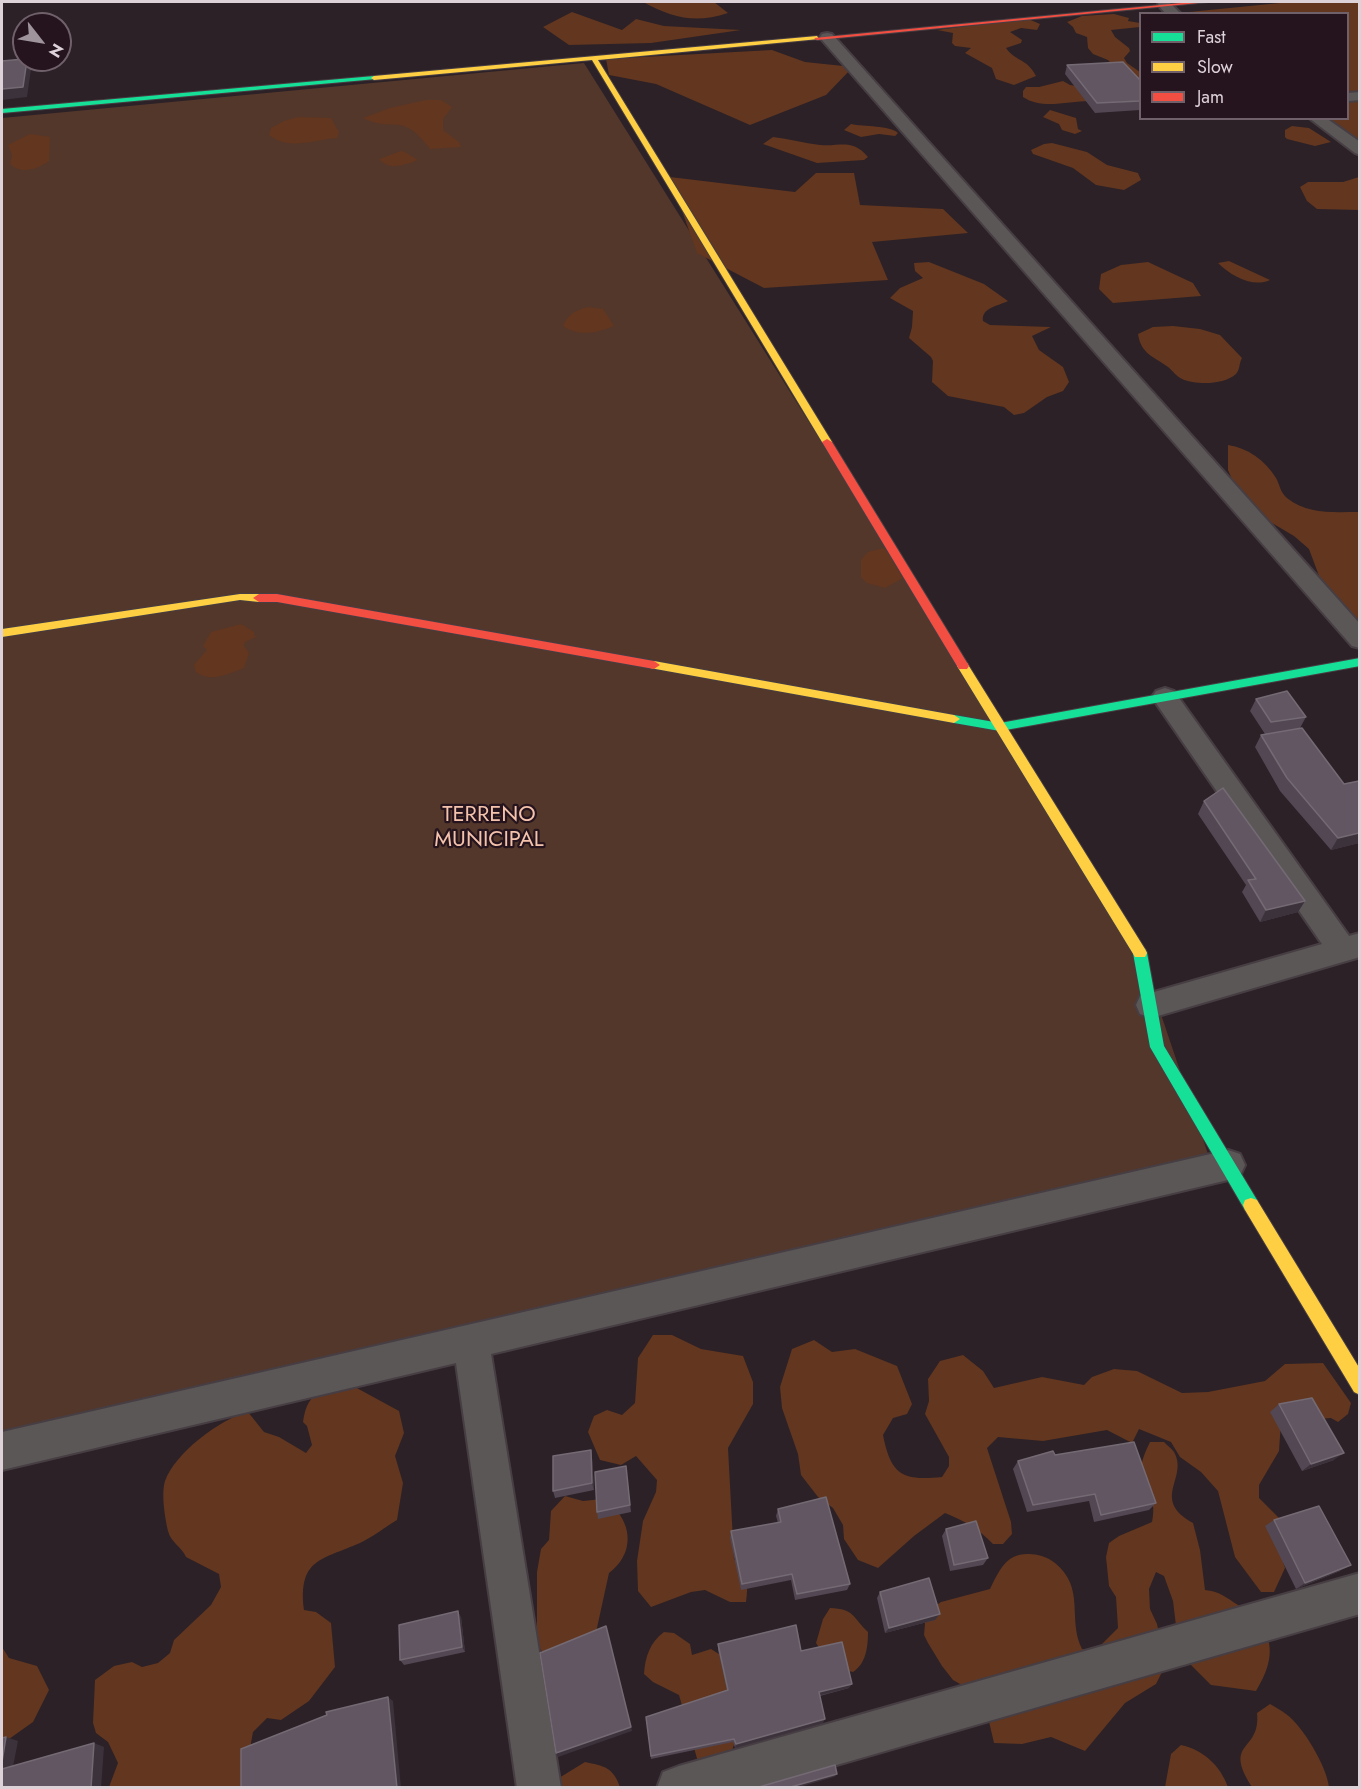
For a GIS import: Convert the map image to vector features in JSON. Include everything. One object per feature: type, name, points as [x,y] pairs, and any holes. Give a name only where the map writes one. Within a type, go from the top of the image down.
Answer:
[{"type":"street","points":[[2,111],[827,37],[1169,9],[1206,2]]},
{"type":"street","points":[[827,37],[1359,640]]},
{"type":"street","points":[[594,58],[1000,727],[1140,949],[1157,1047],[1359,1386]]},
{"type":"street","points":[[1319,120],[1359,150]]},
{"type":"street","points":[[2,633],[240,597],[277,598],[1000,727],[1359,662]]},
{"type":"street","points":[[1151,1005],[1351,947],[1165,697]]},
{"type":"street","points":[[2,1451],[1228,1165]]},
{"type":"street","points":[[471,1341],[540,1788]]},
{"type":"street","points":[[679,1788],[1359,1593]]},
{"type":"green space","name":"TERRENO MUNICIPAL","points":[[584,63],[1139,949],[1209,1157],[2,1448],[2,118]]},
{"type":"shaded area","points":[[643,2],[714,2],[728,13],[705,18],[684,18]]},
{"type":"shaded area","points":[[1290,2],[1359,2],[1359,145],[1324,120],[1349,120],[1349,12],[1189,12]]},
{"type":"shaded area","points":[[572,12],[622,30],[636,19],[664,26],[741,30],[651,43],[569,45],[543,27]]},
{"type":"shaded area","points":[[1114,14],[1129,18],[1128,21],[1139,23],[1139,27],[1111,30],[1115,37],[1129,48],[1130,51],[1124,58],[1139,71],[1139,93],[1108,60],[1093,54],[1088,48],[1087,37],[1076,33],[1067,22],[1082,16]]},
{"type":"shaded area","points":[[1026,18],[1040,24],[1037,30],[1021,28],[1010,32],[1022,40],[1021,43],[1006,48],[1029,66],[1036,76],[1014,85],[996,79],[992,68],[965,53],[971,48],[955,46],[952,43],[953,33],[937,30]]},
{"type":"shaded area","points":[[772,50],[805,62],[853,67],[826,95],[750,125],[656,84],[609,75],[606,59]]},
{"type":"shaded area","points":[[1063,81],[1070,85],[1091,88],[1090,101],[1047,104],[1030,101],[1023,97],[1026,87],[1039,87]]},
{"type":"shaded area","points":[[426,100],[441,100],[452,107],[443,119],[443,130],[459,142],[461,147],[430,149],[420,137],[404,126],[383,124],[363,118],[390,108]]},
{"type":"shaded area","points":[[1050,110],[1076,118],[1078,129],[1082,131],[1075,134],[1062,130],[1059,124],[1043,117]]},
{"type":"shaded area","points":[[298,117],[331,118],[339,132],[337,138],[293,144],[277,140],[269,135],[271,128]]},
{"type":"shaded area","points":[[851,124],[883,127],[898,133],[895,136],[879,134],[861,137],[844,130]]},
{"type":"shaded area","points":[[1292,126],[1309,128],[1331,142],[1315,146],[1287,139],[1285,130]]},
{"type":"shaded area","points":[[30,134],[50,137],[49,161],[35,168],[19,169],[10,164],[12,155],[8,145]]},
{"type":"shaded area","points":[[773,137],[820,145],[851,145],[857,147],[868,157],[864,160],[817,163],[763,144]]},
{"type":"shaded area","points":[[1052,143],[1087,152],[1107,165],[1138,173],[1141,180],[1124,190],[1096,185],[1073,168],[1033,154],[1031,150]]},
{"type":"shaded area","points":[[401,151],[418,160],[393,166],[379,159]]},
{"type":"shaded area","points":[[816,173],[854,173],[860,205],[943,209],[968,233],[872,242],[888,280],[764,288],[697,253],[670,177],[795,192]]},
{"type":"shaded area","points":[[1359,177],[1359,210],[1317,209],[1307,201],[1300,187],[1308,182],[1343,182]]},
{"type":"shaded area","points":[[1229,261],[1270,280],[1250,282],[1229,272],[1218,263]]},
{"type":"shaded area","points":[[929,262],[984,284],[1008,301],[987,310],[983,321],[990,325],[1051,327],[1032,336],[1039,350],[1063,367],[1069,382],[1063,391],[1047,397],[1024,413],[1014,415],[1004,407],[948,396],[932,382],[933,361],[931,357],[909,338],[913,311],[890,298],[900,288],[923,278],[915,271],[914,263]]},
{"type":"shaded area","points":[[1148,262],[1193,283],[1201,296],[1113,303],[1099,289],[1101,274],[1121,265]]},
{"type":"shaded area","points":[[587,307],[603,309],[614,326],[582,333],[563,326],[572,314]]},
{"type":"shaded area","points":[[1173,326],[1200,329],[1220,335],[1242,358],[1236,374],[1217,382],[1188,381],[1153,357],[1142,346],[1138,334],[1153,327]]},
{"type":"shaded area","points":[[1228,445],[1249,452],[1261,460],[1276,478],[1281,491],[1295,503],[1313,510],[1359,512],[1359,631],[1325,592],[1309,549],[1294,536],[1260,516],[1234,484],[1228,470]]},
{"type":"shaded area","points":[[884,548],[907,576],[885,588],[867,583],[861,577],[861,560],[868,552]]},
{"type":"shaded area","points":[[241,624],[254,632],[254,636],[258,636],[245,642],[244,646],[249,653],[244,668],[214,677],[196,672],[194,665],[207,650],[203,646],[211,632]]},
{"type":"shaded area","points":[[653,1335],[672,1335],[701,1349],[743,1356],[753,1382],[753,1404],[728,1448],[734,1559],[746,1579],[746,1602],[730,1602],[705,1590],[691,1592],[651,1607],[638,1591],[637,1561],[643,1521],[656,1492],[657,1480],[636,1456],[621,1465],[600,1460],[588,1432],[594,1416],[607,1410],[622,1415],[635,1403],[638,1358]]},
{"type":"shaded area","points":[[814,1340],[832,1352],[855,1349],[897,1366],[912,1404],[907,1414],[893,1418],[883,1435],[890,1459],[895,1467],[908,1476],[917,1478],[942,1477],[949,1466],[949,1457],[925,1414],[929,1401],[928,1379],[940,1361],[963,1355],[983,1371],[994,1388],[1042,1377],[1084,1385],[1092,1377],[1114,1369],[1137,1371],[1182,1393],[1208,1392],[1265,1381],[1285,1364],[1323,1363],[1351,1403],[1348,1414],[1338,1422],[1331,1418],[1281,1422],[1279,1451],[1259,1485],[1259,1498],[1282,1521],[1278,1545],[1285,1568],[1274,1592],[1261,1592],[1235,1557],[1218,1491],[1201,1472],[1180,1457],[1171,1442],[1139,1429],[1132,1443],[1107,1430],[1043,1441],[998,1437],[987,1448],[1011,1522],[1012,1534],[1003,1544],[993,1544],[971,1526],[945,1513],[914,1536],[878,1568],[858,1560],[844,1539],[843,1525],[833,1508],[818,1497],[801,1475],[798,1454],[782,1408],[780,1387],[792,1349]]},
{"type":"shaded area","points":[[355,1387],[399,1411],[404,1433],[395,1456],[403,1483],[397,1520],[365,1541],[324,1558],[315,1564],[305,1580],[304,1610],[316,1612],[331,1623],[335,1667],[309,1701],[281,1720],[267,1718],[253,1732],[243,1787],[109,1787],[118,1763],[108,1742],[96,1733],[93,1723],[95,1680],[114,1666],[132,1662],[142,1667],[158,1663],[170,1653],[174,1640],[211,1605],[221,1587],[219,1574],[186,1557],[169,1535],[163,1492],[170,1470],[188,1449],[212,1430],[248,1412],[264,1432],[279,1437],[306,1453],[312,1445],[307,1426],[303,1422],[309,1402],[320,1393]]},
{"type":"shaded area","points":[[1150,1442],[1164,1442],[1174,1452],[1177,1471],[1172,1497],[1180,1514],[1193,1523],[1200,1550],[1205,1590],[1219,1593],[1238,1605],[1260,1624],[1266,1633],[1270,1654],[1263,1678],[1256,1691],[1211,1685],[1186,1660],[1177,1634],[1173,1601],[1164,1576],[1156,1572],[1149,1589],[1150,1609],[1157,1624],[1166,1664],[1156,1684],[1125,1703],[1085,1751],[1051,1737],[1022,1744],[994,1743],[987,1713],[976,1693],[953,1680],[928,1643],[924,1635],[926,1612],[941,1602],[990,1589],[1004,1564],[1014,1557],[1021,1554],[1039,1555],[1052,1561],[1070,1583],[1078,1638],[1082,1649],[1095,1651],[1118,1628],[1116,1597],[1109,1586],[1106,1557],[1109,1543],[1119,1536],[1152,1522],[1153,1505],[1141,1470]]},
{"type":"shaded area","points":[[565,1496],[583,1501],[602,1499],[620,1515],[627,1531],[627,1547],[621,1561],[609,1573],[595,1637],[542,1652],[537,1643],[537,1572],[541,1549],[549,1540],[551,1511]]},
{"type":"shaded area","points":[[830,1608],[849,1612],[868,1632],[867,1649],[863,1660],[853,1672],[832,1667],[816,1643],[823,1619]]},
{"type":"shaded area","points":[[664,1632],[674,1633],[690,1644],[692,1655],[711,1649],[722,1656],[736,1738],[731,1754],[698,1762],[679,1695],[653,1682],[644,1674],[649,1650]]},
{"type":"shaded area","points":[[2,1647],[9,1658],[37,1666],[49,1690],[33,1722],[2,1744]]},
{"type":"shaded area","points":[[1270,1704],[1293,1720],[1307,1737],[1324,1769],[1329,1787],[1252,1787],[1244,1772],[1241,1753],[1254,1735],[1257,1713]]},
{"type":"shaded area","points":[[1181,1745],[1189,1747],[1210,1760],[1225,1779],[1228,1787],[1165,1787],[1171,1754]]},
{"type":"shaded area","points":[[585,1762],[611,1771],[620,1787],[550,1788],[554,1781]]},
{"type":"building","points":[[12,60],[12,72],[25,72],[23,87],[2,89],[2,61]]},
{"type":"building","points":[[1123,62],[1139,79],[1139,101],[1097,103],[1067,65]]},
{"type":"building","points":[[1287,691],[1306,717],[1271,722],[1256,699]]},
{"type":"building","points":[[1302,728],[1344,784],[1359,781],[1359,833],[1338,838],[1287,778],[1261,735]]},
{"type":"building","points":[[1223,788],[1305,901],[1266,910],[1248,880],[1256,879],[1204,801]]},
{"type":"building","points":[[1312,1398],[1344,1453],[1311,1464],[1279,1404]]},
{"type":"building","points":[[1134,1442],[1156,1503],[1101,1515],[1095,1494],[1033,1505],[1018,1461],[1053,1451],[1055,1455]]},
{"type":"building","points":[[591,1450],[592,1483],[553,1491],[553,1456]]},
{"type":"building","points":[[626,1466],[630,1505],[597,1512],[595,1472]]},
{"type":"building","points":[[826,1497],[850,1584],[797,1594],[792,1574],[742,1584],[731,1531],[781,1522],[778,1509]]},
{"type":"building","points":[[1319,1506],[1351,1565],[1305,1583],[1274,1520]]},
{"type":"building","points":[[976,1521],[988,1558],[954,1565],[946,1529]]},
{"type":"building","points":[[929,1578],[940,1614],[889,1628],[880,1592]]},
{"type":"building","points":[[458,1611],[462,1647],[400,1660],[399,1625]]},
{"type":"building","points":[[796,1625],[801,1651],[842,1642],[852,1684],[819,1692],[825,1719],[736,1744],[734,1739],[651,1756],[646,1717],[728,1690],[718,1644]]},
{"type":"building","points":[[606,1626],[631,1727],[556,1753],[540,1653]]},
{"type":"building","points":[[388,1697],[397,1788],[241,1788],[241,1749],[327,1715],[326,1712]]},
{"type":"building","points":[[6,1737],[2,1762],[2,1738]]},
{"type":"building","points":[[94,1743],[91,1788],[2,1788],[2,1769]]},
{"type":"building","points":[[835,1765],[837,1774],[787,1788],[745,1788],[759,1787]]},
{"type":"traffic: fast","points":[[2,111],[374,78]]},
{"type":"traffic: fast","points":[[954,719],[1000,727],[1360,662]]},
{"type":"traffic: fast","points":[[1140,953],[1157,1047],[1251,1205]]},
{"type":"traffic: slow","points":[[374,78],[817,38]]},
{"type":"traffic: slow","points":[[594,58],[827,442]]},
{"type":"traffic: slow","points":[[2,633],[240,597],[259,598]]},
{"type":"traffic: slow","points":[[654,665],[954,719]]},
{"type":"traffic: slow","points":[[963,666],[1140,953]]},
{"type":"traffic: slow","points":[[1251,1205],[1360,1386]]},
{"type":"traffic: jam","points":[[817,38],[1206,2]]},
{"type":"traffic: jam","points":[[827,442],[963,666]]},
{"type":"traffic: jam","points":[[259,598],[277,598],[654,665]]}]
